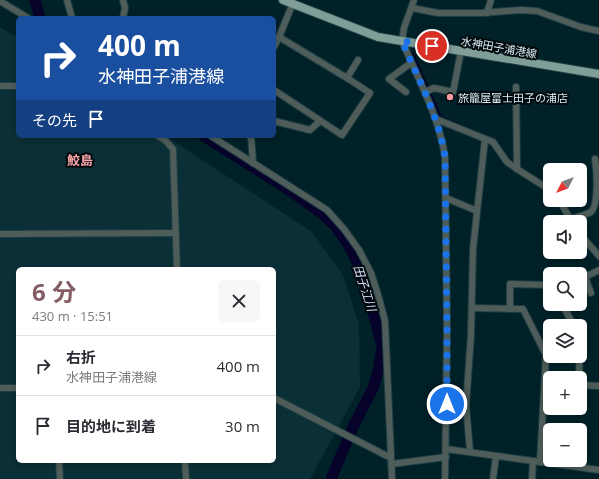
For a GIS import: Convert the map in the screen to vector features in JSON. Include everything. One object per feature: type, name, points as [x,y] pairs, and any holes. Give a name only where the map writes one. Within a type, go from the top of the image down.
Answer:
[{"type":"main road","name":"水神田子浦港線","points":[[283,0],[378,37],[599,74]]},
{"type":"street","points":[[67,0],[71,16]]},
{"type":"street","points":[[123,0],[125,8],[123,16]]},
{"type":"street","points":[[414,0],[404,28],[402,41],[411,63],[428,91],[443,144],[445,157],[447,330],[445,479]]},
{"type":"street","points":[[487,13],[491,0]]},
{"type":"street","points":[[0,1],[25,16]]},
{"type":"street","points":[[276,43],[293,3]]},
{"type":"street","points":[[412,8],[438,13],[487,13],[520,10],[537,11],[581,27],[599,31]]},
{"type":"street","points":[[276,91],[342,136],[370,93],[279,37]]},
{"type":"street","points":[[428,91],[434,88],[453,92],[461,51]]},
{"type":"street","points":[[347,78],[358,60]]},
{"type":"street","points":[[406,92],[389,79],[411,63]]},
{"type":"street","points":[[0,86],[16,86]]},
{"type":"street","points":[[516,87],[516,169]]},
{"type":"street","points":[[436,119],[493,142],[507,162],[543,186]]},
{"type":"street","points":[[276,122],[310,130],[320,121]]},
{"type":"street","points":[[161,138],[173,149],[177,267]]},
{"type":"street","points":[[214,138],[326,210],[344,229],[359,250],[371,273],[385,321],[392,479]]},
{"type":"street","points":[[251,138],[253,163]]},
{"type":"street","points":[[470,451],[466,406],[471,334],[473,250],[485,139]]},
{"type":"street","points":[[584,215],[592,212],[599,202],[598,178],[594,159]]},
{"type":"street","points":[[446,198],[477,211]]},
{"type":"street","points":[[0,234],[176,233]]},
{"type":"street","points":[[587,242],[599,256]]},
{"type":"street","points":[[591,293],[585,277],[599,270]]},
{"type":"street","points":[[510,309],[510,284],[543,285]]},
{"type":"street","points":[[472,308],[523,309],[546,356],[546,371]]},
{"type":"street","points":[[587,385],[599,386]]},
{"type":"street","points":[[0,388],[16,388]]},
{"type":"street","points":[[276,399],[328,425],[391,461],[446,457]]},
{"type":"street","points":[[532,479],[543,414]]},
{"type":"street","points":[[446,449],[470,451],[536,462],[599,470]]},
{"type":"street","points":[[493,479],[496,456]]},
{"type":"street","points":[[59,463],[60,479]]},
{"type":"street","points":[[185,463],[186,479]]},
{"type":"shaded area","points":[[0,27],[16,37],[16,138],[169,138],[312,232],[343,275],[359,324],[360,387],[310,479],[0,479]]},
{"type":"waterway","name":"田子江川","points":[[35,0],[39,16]]},
{"type":"waterway","points":[[413,54],[441,117],[478,133]]},
{"type":"waterway","name":"田子江川","points":[[207,138],[289,190],[324,215],[336,227],[348,244],[363,274],[382,346],[378,372],[373,388],[353,427],[331,479]]},
{"type":"place","name":"旅籠屋富士田子の浦店","points":[[450,97]]},
{"type":"district","name":"鮫島","points":[[80,160]]},
{"type":"route","points":[[432,46],[402,41],[436,119],[445,157],[447,404]]}]
